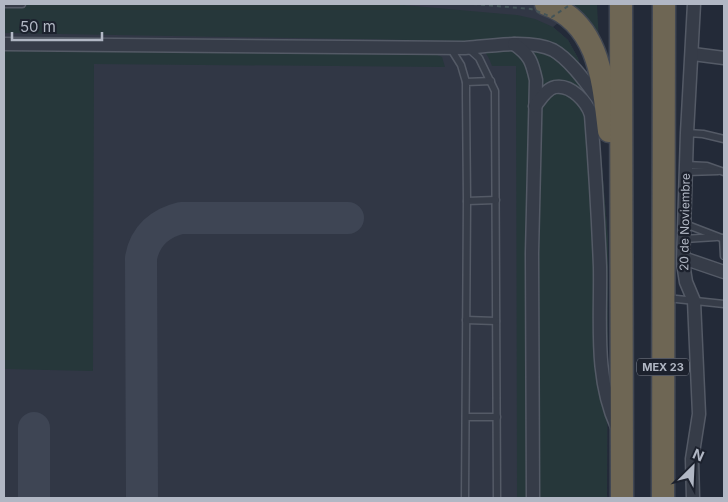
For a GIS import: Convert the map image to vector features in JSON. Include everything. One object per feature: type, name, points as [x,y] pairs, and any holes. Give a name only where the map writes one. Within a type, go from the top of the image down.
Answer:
[{"type":"highway","points":[[546,4],[567,14],[581,29],[594,50],[601,72],[607,110],[621,238]]},
{"type":"highway","name":"MEX 23","points":[[621,4],[622,498]]},
{"type":"highway","name":"MEX 23","points":[[663,498],[664,4]]},
{"type":"street","name":"20 de Noviembre","points":[[693,498],[692,459],[699,414],[694,301],[686,282],[684,239],[687,133],[693,54],[694,4]]},
{"type":"street","points":[[4,44],[465,48],[528,44],[552,50],[574,68],[607,110]]},
{"type":"street","points":[[514,44],[526,52],[532,64],[536,80],[532,290],[533,498]]},
{"type":"street","points":[[693,54],[724,58]]},
{"type":"street","points":[[535,106],[545,93],[556,87],[567,89],[581,98],[589,108],[591,115],[598,199],[600,347],[603,383],[609,409],[622,438]]},
{"type":"street","points":[[684,258],[724,272]]},
{"type":"lane","points":[[4,4],[22,4]]},
{"type":"lane","points":[[451,48],[461,65],[466,82],[465,498]]},
{"type":"lane","points":[[465,48],[471,50],[479,58],[495,96],[497,498]]},
{"type":"lane","points":[[466,82],[490,81]]},
{"type":"lane","points":[[687,133],[703,134],[724,139]]},
{"type":"lane","points":[[686,169],[722,171]]},
{"type":"lane","points":[[467,201],[496,200]]},
{"type":"lane","points":[[685,224],[721,238]]},
{"type":"lane","points":[[684,239],[721,238]]},
{"type":"lane","points":[[721,238],[724,256]]},
{"type":"lane","points":[[663,297],[724,304]]},
{"type":"lane","points":[[466,320],[496,321]]},
{"type":"lane","points":[[466,418],[497,417]]},
{"type":"path","points":[[468,4],[532,9],[552,17],[571,4]]},
{"type":"shaded area","points":[[4,4],[597,4],[573,11],[553,27],[568,40],[578,58],[600,142],[608,240],[607,498],[4,498]]},
{"type":"shaded area","points":[[4,4],[392,4],[517,15],[535,19],[553,27],[568,40],[578,58],[600,142],[608,240],[607,498],[517,498],[516,66],[492,66],[481,48],[463,41],[4,33]]},
{"type":"shaded area","points":[[561,4],[597,4],[599,43]]},
{"type":"shaded area","points":[[4,50],[437,55],[442,57],[445,67],[94,64],[93,371],[4,369]]},
{"type":"taxiway","points":[[142,498],[141,258],[150,237],[166,223],[181,218],[348,218]]},
{"type":"taxiway","points":[[34,428],[34,498]]}]
